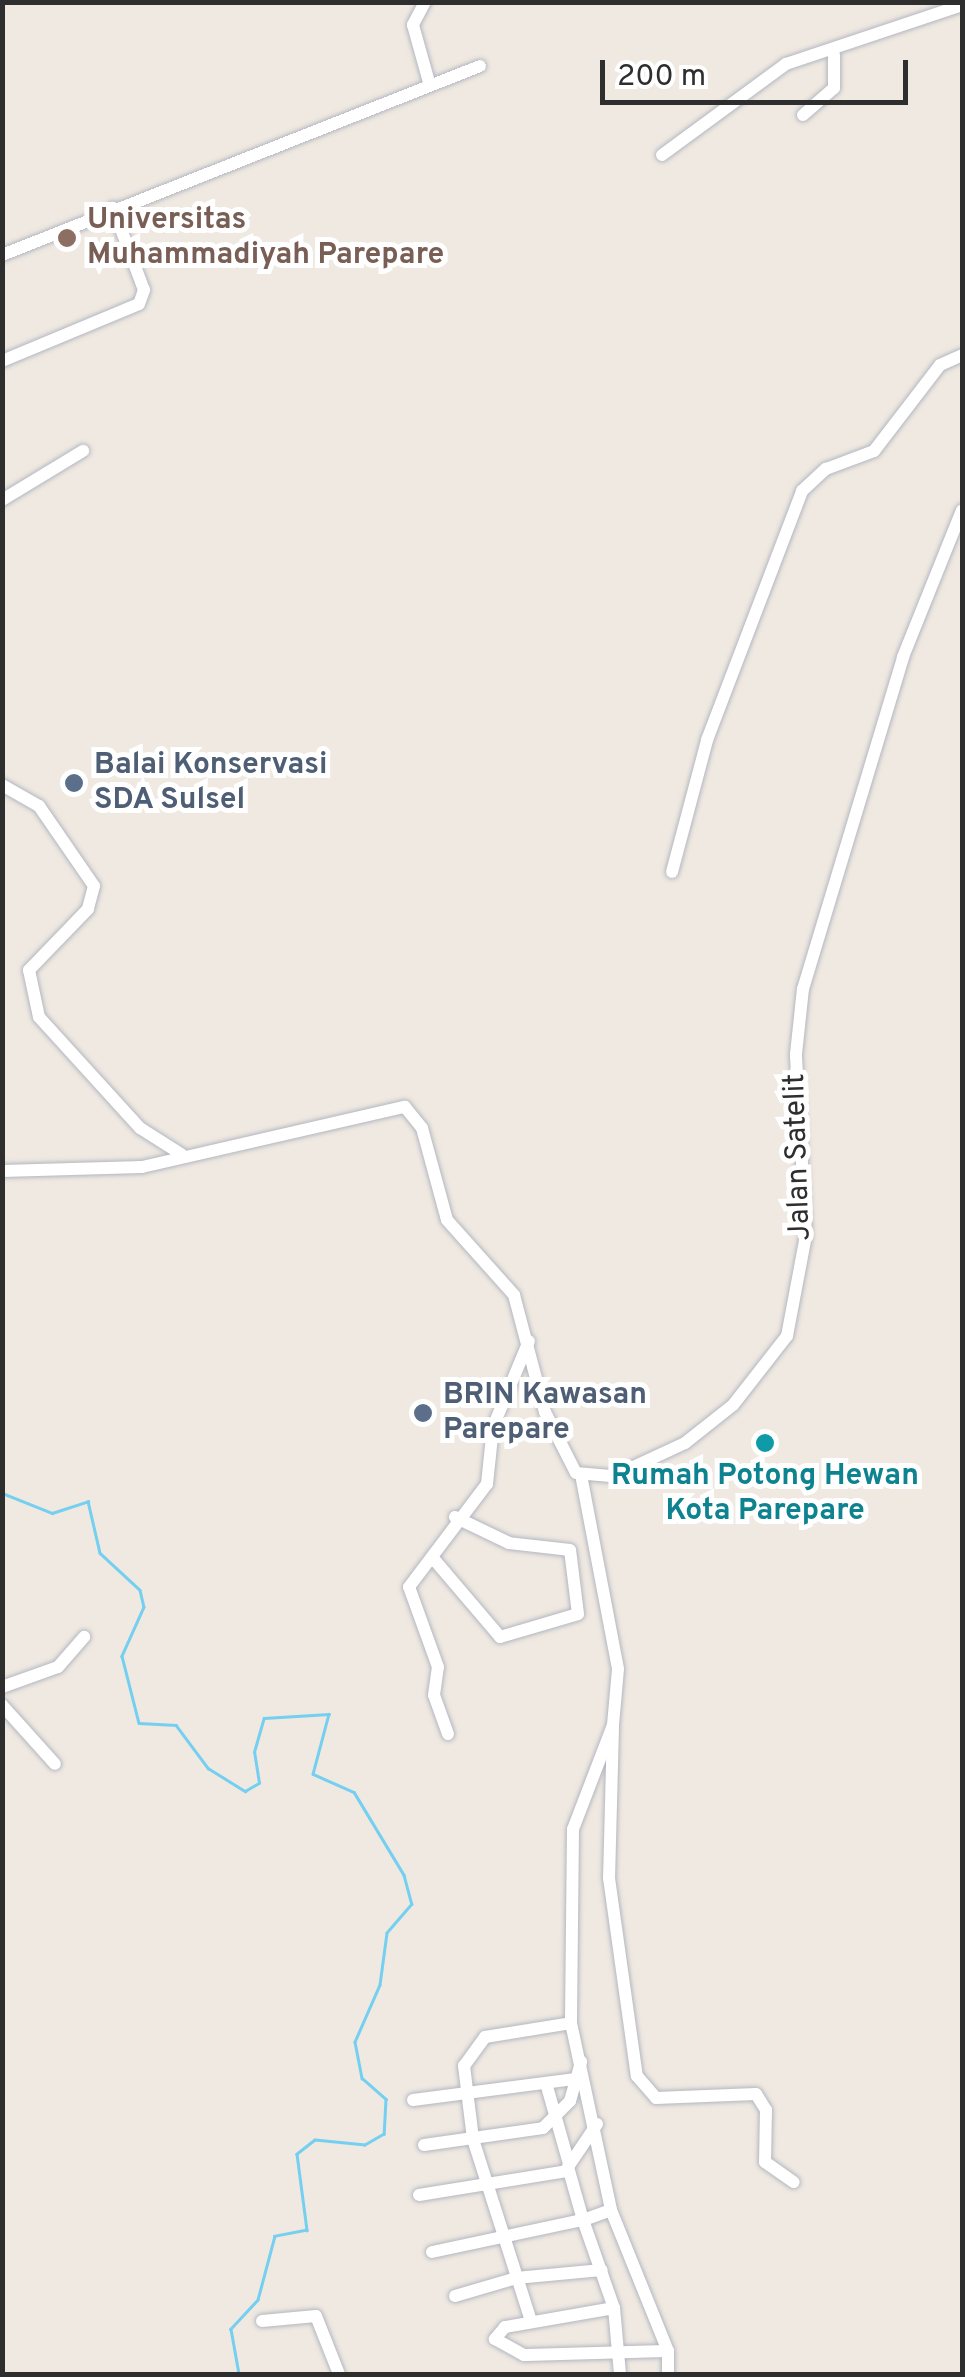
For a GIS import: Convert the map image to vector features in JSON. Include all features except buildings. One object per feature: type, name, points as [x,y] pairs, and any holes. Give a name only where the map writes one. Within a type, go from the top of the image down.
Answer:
[{"type":"street","points":[[425,2],[413,25],[430,86]]},
{"type":"street","points":[[662,155],[786,64],[834,55],[962,5]]},
{"type":"street","points":[[803,115],[834,88],[834,55]]},
{"type":"street","points":[[2,254],[480,66]]},
{"type":"street","points":[[4,356],[139,304],[144,290],[113,208]]},
{"type":"street","points":[[672,872],[711,728],[802,491],[826,469],[874,451],[940,364],[962,356]]},
{"type":"street","points":[[2,500],[82,451]]},
{"type":"street","name":"Jalan Satelit","points":[[582,1480],[632,1469],[700,1434],[787,1336],[806,1235],[796,1054],[803,990],[902,657],[962,510]]},
{"type":"street","points":[[2,785],[39,806],[94,886],[88,909],[29,970],[39,1018],[140,1128],[181,1154]]},
{"type":"street","points":[[2,1171],[115,1170],[404,1107],[422,1128],[443,1212],[504,1281],[530,1340],[545,1412],[582,1480],[616,1655],[609,1878],[637,2076],[656,2098],[756,2094],[766,2110],[765,2162],[794,2182]]},
{"type":"street","points":[[448,1734],[434,1695],[438,1667],[409,1592],[455,1518],[487,1484],[493,1428],[530,1340]]},
{"type":"street","points":[[432,1557],[500,1637],[578,1614],[570,1550],[509,1543],[455,1518]]},
{"type":"street","points":[[2,1687],[58,1667],[84,1636]]},
{"type":"street","points":[[2,1705],[55,1764]]},
{"type":"street","points":[[613,1725],[573,1829],[570,2023],[598,2121],[612,2210],[668,2351],[668,2374]]},
{"type":"street","points":[[530,2322],[500,2236],[463,2094],[475,2043],[570,2023]]},
{"type":"street","points":[[554,2122],[582,2062]]},
{"type":"street","points":[[413,2100],[574,2079]]},
{"type":"street","points":[[546,2083],[583,2220],[614,2308],[620,2374]]},
{"type":"street","points":[[419,2195],[568,2168],[598,2121]]},
{"type":"street","points":[[424,2146],[554,2122]]},
{"type":"street","points":[[432,2252],[583,2220],[612,2210]]},
{"type":"street","points":[[455,2296],[516,2278],[602,2270]]},
{"type":"street","points":[[614,2308],[499,2330],[496,2341],[524,2355],[668,2351]]},
{"type":"street","points":[[262,2322],[317,2318],[339,2374]]},
{"type":"waterway","points":[[2,1493],[52,1513],[88,1501],[100,1553],[140,1590],[144,1607],[122,1656],[139,1723],[176,1725],[208,1768],[245,1791],[259,1783],[254,1752],[264,1718],[329,1714],[313,1774],[354,1792],[404,1875],[412,1904],[387,1933],[380,1985],[355,2042],[362,2078],[386,2099],[384,2134],[365,2145],[315,2140],[297,2154],[307,2230],[275,2236],[258,2300],[231,2329],[239,2374]]},
{"type":"place","name":"Universitas Muhammadiyah Parepare","points":[[67,238]]},
{"type":"place","name":"Balai Konservasi SDA Sulsel","points":[[74,783]]},
{"type":"place","name":"BRIN Kawasan Parepare","points":[[423,1413]]},
{"type":"place","name":"Rumah Potong Hewan Kota Parepare","points":[[765,1443]]}]
